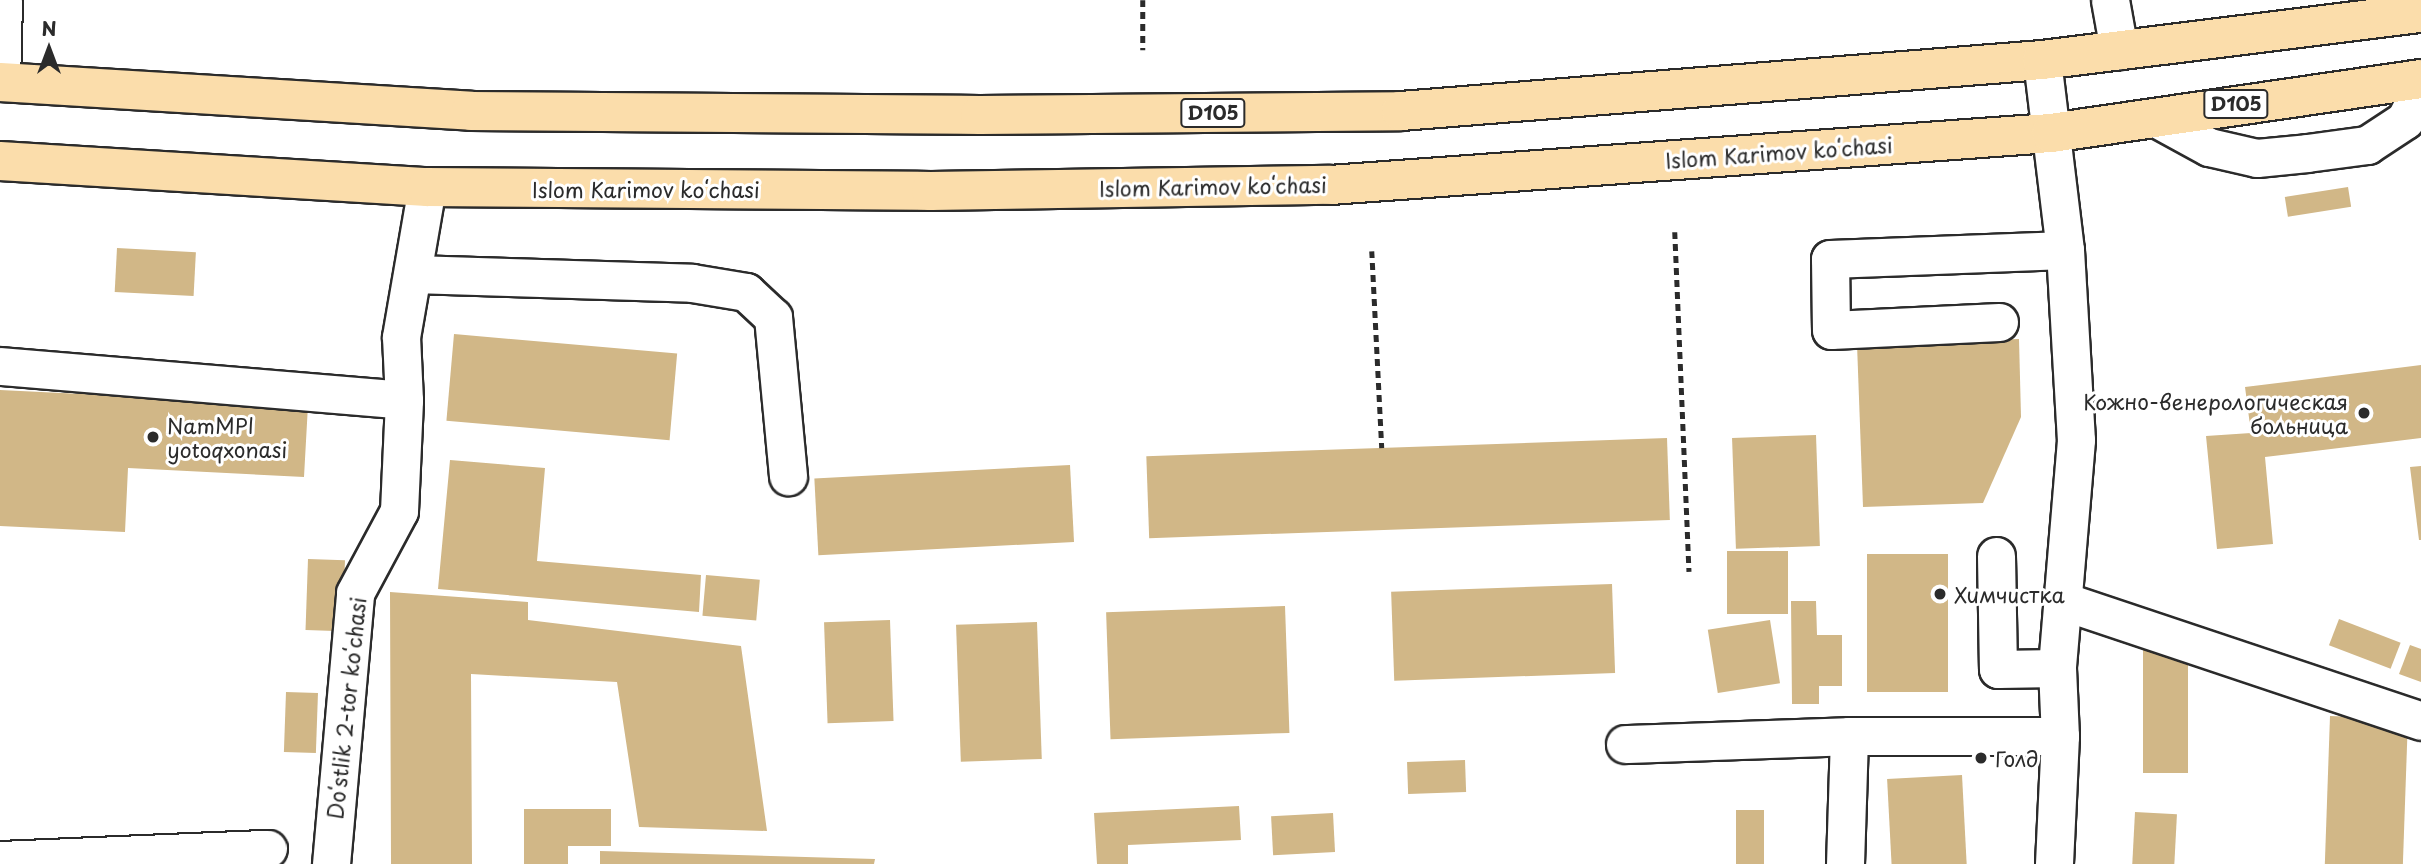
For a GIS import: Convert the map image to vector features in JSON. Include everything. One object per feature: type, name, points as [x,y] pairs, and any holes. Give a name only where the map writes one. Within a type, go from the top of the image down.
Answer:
[{"type":"main road","name":"D105","points":[[0,82],[471,111],[980,115],[1387,111],[2042,60],[2421,13]]},
{"type":"main road","name":"Islom Karimov koʻchasi","points":[[0,161],[427,187],[931,191],[1330,185],[2052,133],[2421,79]]},
{"type":"street","points":[[0,82],[3,0]]},
{"type":"street","points":[[2110,0],[2119,50]]},
{"type":"street","points":[[2042,60],[2065,250],[2077,439],[2057,668],[2060,736],[2054,864]]},
{"type":"street","points":[[2154,117],[2209,148],[2257,158],[2307,153],[2367,145],[2406,120],[2421,88]]},
{"type":"street","name":"Doʻstlik 2-tor koʻchasi","points":[[331,864],[355,593],[399,511],[404,400],[401,337],[427,187]]},
{"type":"street","points":[[1999,322],[1831,330],[1830,259],[2065,250]]},
{"type":"street","points":[[413,274],[692,283],[746,292],[773,317],[788,476]]},
{"type":"street","points":[[0,366],[404,400]]},
{"type":"street","points":[[1996,556],[1998,669],[2057,668]]},
{"type":"street","points":[[2063,601],[2421,721]]},
{"type":"street","points":[[1625,744],[1849,736],[2060,736]]},
{"type":"street","points":[[1845,864],[1849,736]]},
{"type":"street","points":[[0,860],[268,849]]},
{"type":"path","points":[[1143,0],[1143,50]]},
{"type":"path","points":[[1675,232],[1689,572]]},
{"type":"path","points":[[1372,251],[1382,448]]},
{"type":"building","points":[[2348,187],[2351,207],[2288,217],[2285,197]]},
{"type":"building","points":[[117,248],[196,252],[194,296],[115,292]]},
{"type":"building","points":[[454,334],[677,354],[670,440],[446,421]]},
{"type":"building","points":[[2019,339],[2021,417],[1983,503],[1863,507],[1857,344]]},
{"type":"building","points":[[2421,365],[2421,438],[2265,457],[2273,544],[2217,549],[2206,436],[2251,433],[2245,387]]},
{"type":"building","name":"NamMPI yotoqxonasi","points":[[0,390],[308,405],[304,477],[128,468],[125,532],[0,526]]},
{"type":"building","points":[[1816,435],[1820,546],[1736,549],[1732,438]]},
{"type":"building","points":[[1667,438],[1670,520],[1149,538],[1146,456]]},
{"type":"building","points":[[450,460],[545,468],[537,561],[701,575],[699,612],[438,589]]},
{"type":"building","points":[[1070,465],[1074,542],[818,555],[814,478]]},
{"type":"building","points":[[2421,466],[2421,540],[2419,540],[2410,467]]},
{"type":"building","points":[[1727,551],[1788,551],[1788,614],[1727,614]]},
{"type":"building","points":[[1867,554],[1948,554],[1948,692],[1867,692]]},
{"type":"building","points":[[308,559],[345,560],[342,631],[306,630]]},
{"type":"building","points":[[706,575],[760,580],[756,621],[702,616]]},
{"type":"building","points":[[1612,584],[1615,673],[1394,681],[1391,592]]},
{"type":"building","points":[[390,592],[528,602],[528,620],[741,646],[767,831],[639,827],[617,682],[471,674],[472,864],[391,864]]},
{"type":"building","points":[[1791,601],[1816,601],[1817,635],[1842,635],[1842,686],[1819,686],[1819,704],[1792,704]]},
{"type":"building","points":[[1285,606],[1289,733],[1111,739],[1106,612]]},
{"type":"building","points":[[2339,619],[2401,643],[2391,669],[2329,645]]},
{"type":"building","points":[[890,620],[894,721],[828,723],[824,622]]},
{"type":"building","points":[[1770,620],[1780,683],[1718,693],[1708,630]]},
{"type":"building","points":[[1037,622],[1042,759],[961,762],[956,625]]},
{"type":"building","points":[[2410,645],[2421,649],[2421,682],[2399,674]]},
{"type":"building","points":[[2143,650],[2188,650],[2188,773],[2143,773]]},
{"type":"building","points":[[286,692],[318,693],[316,753],[284,752]]},
{"type":"building","points":[[2330,716],[2408,719],[2403,864],[2325,864]]},
{"type":"building","points":[[1465,760],[1466,792],[1408,794],[1407,762]]},
{"type":"building","points":[[1962,775],[1967,864],[1892,864],[1887,779]]},
{"type":"building","points":[[1239,806],[1241,840],[1128,845],[1128,864],[1097,864],[1094,813]]},
{"type":"building","points":[[524,809],[611,809],[611,846],[568,846],[568,864],[524,864]]},
{"type":"building","points":[[1736,810],[1764,810],[1764,864],[1736,864]]},
{"type":"building","points":[[2135,812],[2177,814],[2174,864],[2132,864]]},
{"type":"building","points":[[1333,813],[1335,852],[1273,855],[1271,816]]},
{"type":"building","points":[[600,851],[875,859],[874,864],[600,864]]},
{"type":"place","name":"Кожно-венерологическая больница","points":[[2364,413]]},
{"type":"place","name":"NamMPI yotoqxonasi","points":[[153,437]]},
{"type":"place","name":"Химчистка","points":[[1940,594]]},
{"type":"place","name":"Голд","points":[[1981,758]]}]
